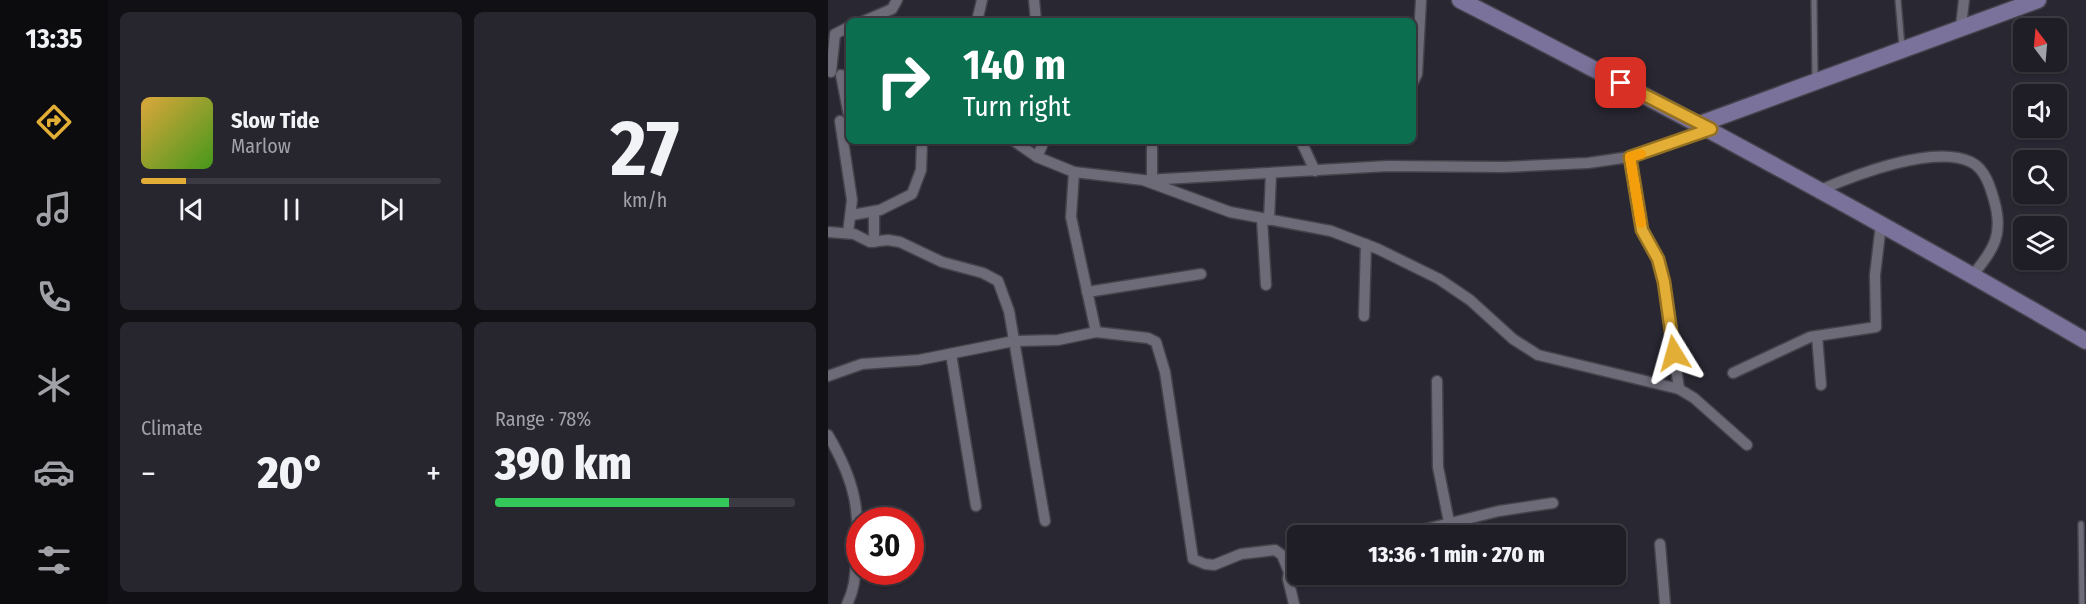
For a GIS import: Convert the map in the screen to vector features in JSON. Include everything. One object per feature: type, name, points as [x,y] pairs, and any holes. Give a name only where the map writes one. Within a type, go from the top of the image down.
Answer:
[{"type":"main road","points":[[1706,126],[1961,26],[2038,0]]},
{"type":"main road","points":[[1465,1],[1706,126],[2086,341]]},
{"type":"street","points":[[871,18],[892,9],[897,0]]},
{"type":"street","points":[[978,18],[982,0]]},
{"type":"street","points":[[1034,0],[1036,18]]},
{"type":"street","points":[[1416,77],[1421,0]]},
{"type":"street","points":[[1961,26],[1964,0]]},
{"type":"street","points":[[828,123],[846,119],[837,73],[835,34],[846,28]]},
{"type":"street","points":[[1018,144],[1037,157],[1074,172],[1148,180],[1410,165],[1562,165],[1630,157],[1706,126]]},
{"type":"street","points":[[848,144],[852,215],[848,233]]},
{"type":"street","points":[[852,215],[874,212],[912,194],[921,170],[922,144]]},
{"type":"street","points":[[1037,157],[1043,144]]},
{"type":"street","points":[[1148,180],[1152,144]]},
{"type":"street","points":[[1302,144],[1315,171]]},
{"type":"street","points":[[1630,157],[1642,230],[1658,259],[1664,282],[1679,389]]},
{"type":"street","points":[[1820,190],[1876,168],[1907,161],[1957,158],[1971,162],[1981,170],[1989,183],[1999,228],[1988,256],[1973,275]]},
{"type":"street","points":[[1074,172],[1071,217],[1096,332]]},
{"type":"street","points":[[1266,285],[1266,219],[1271,174]]},
{"type":"street","points":[[1148,180],[1203,204],[1266,219],[1314,226],[1366,244],[1418,267],[1452,287],[1514,339],[1538,355],[1679,389],[1694,398],[1747,445]]},
{"type":"street","points":[[874,212],[874,242]]},
{"type":"street","points":[[1733,373],[1817,336],[1876,327],[1875,275],[1881,224]]},
{"type":"street","points":[[828,232],[848,233],[864,241],[900,242],[942,262],[993,277],[1003,288],[1045,521]]},
{"type":"street","points":[[1364,316],[1366,244]]},
{"type":"street","points":[[1087,292],[1202,274]]},
{"type":"street","points":[[828,376],[845,368],[862,364],[918,360],[1014,341],[1058,340],[1096,332],[1148,338],[1156,342],[1160,349],[1193,558],[1205,564],[1214,565],[1241,554],[1275,550],[1287,561]]},
{"type":"street","points":[[1817,336],[1821,385]]},
{"type":"street","points":[[951,354],[976,506]]},
{"type":"street","points":[[1437,381],[1438,467],[1449,522]]},
{"type":"street","points":[[828,435],[852,483],[858,505],[859,527],[855,583],[848,604]]},
{"type":"street","points":[[1438,525],[1553,503]]},
{"type":"street","points":[[1660,544],[1665,604]]},
{"type":"street","points":[[1289,585],[1294,604]]},
{"type":"lane","points":[[1814,0],[1815,82]]},
{"type":"lane","points":[[1898,0],[1902,49]]},
{"type":"lane","points":[[2081,524],[2082,604]]},
{"type":"slow traffic","points":[[1641,154],[1630,157],[1641,223]]},
{"type":"route","points":[[1621,83],[1711,129],[1672,145],[1630,157],[1642,230],[1658,259],[1664,282],[1674,353]]}]
